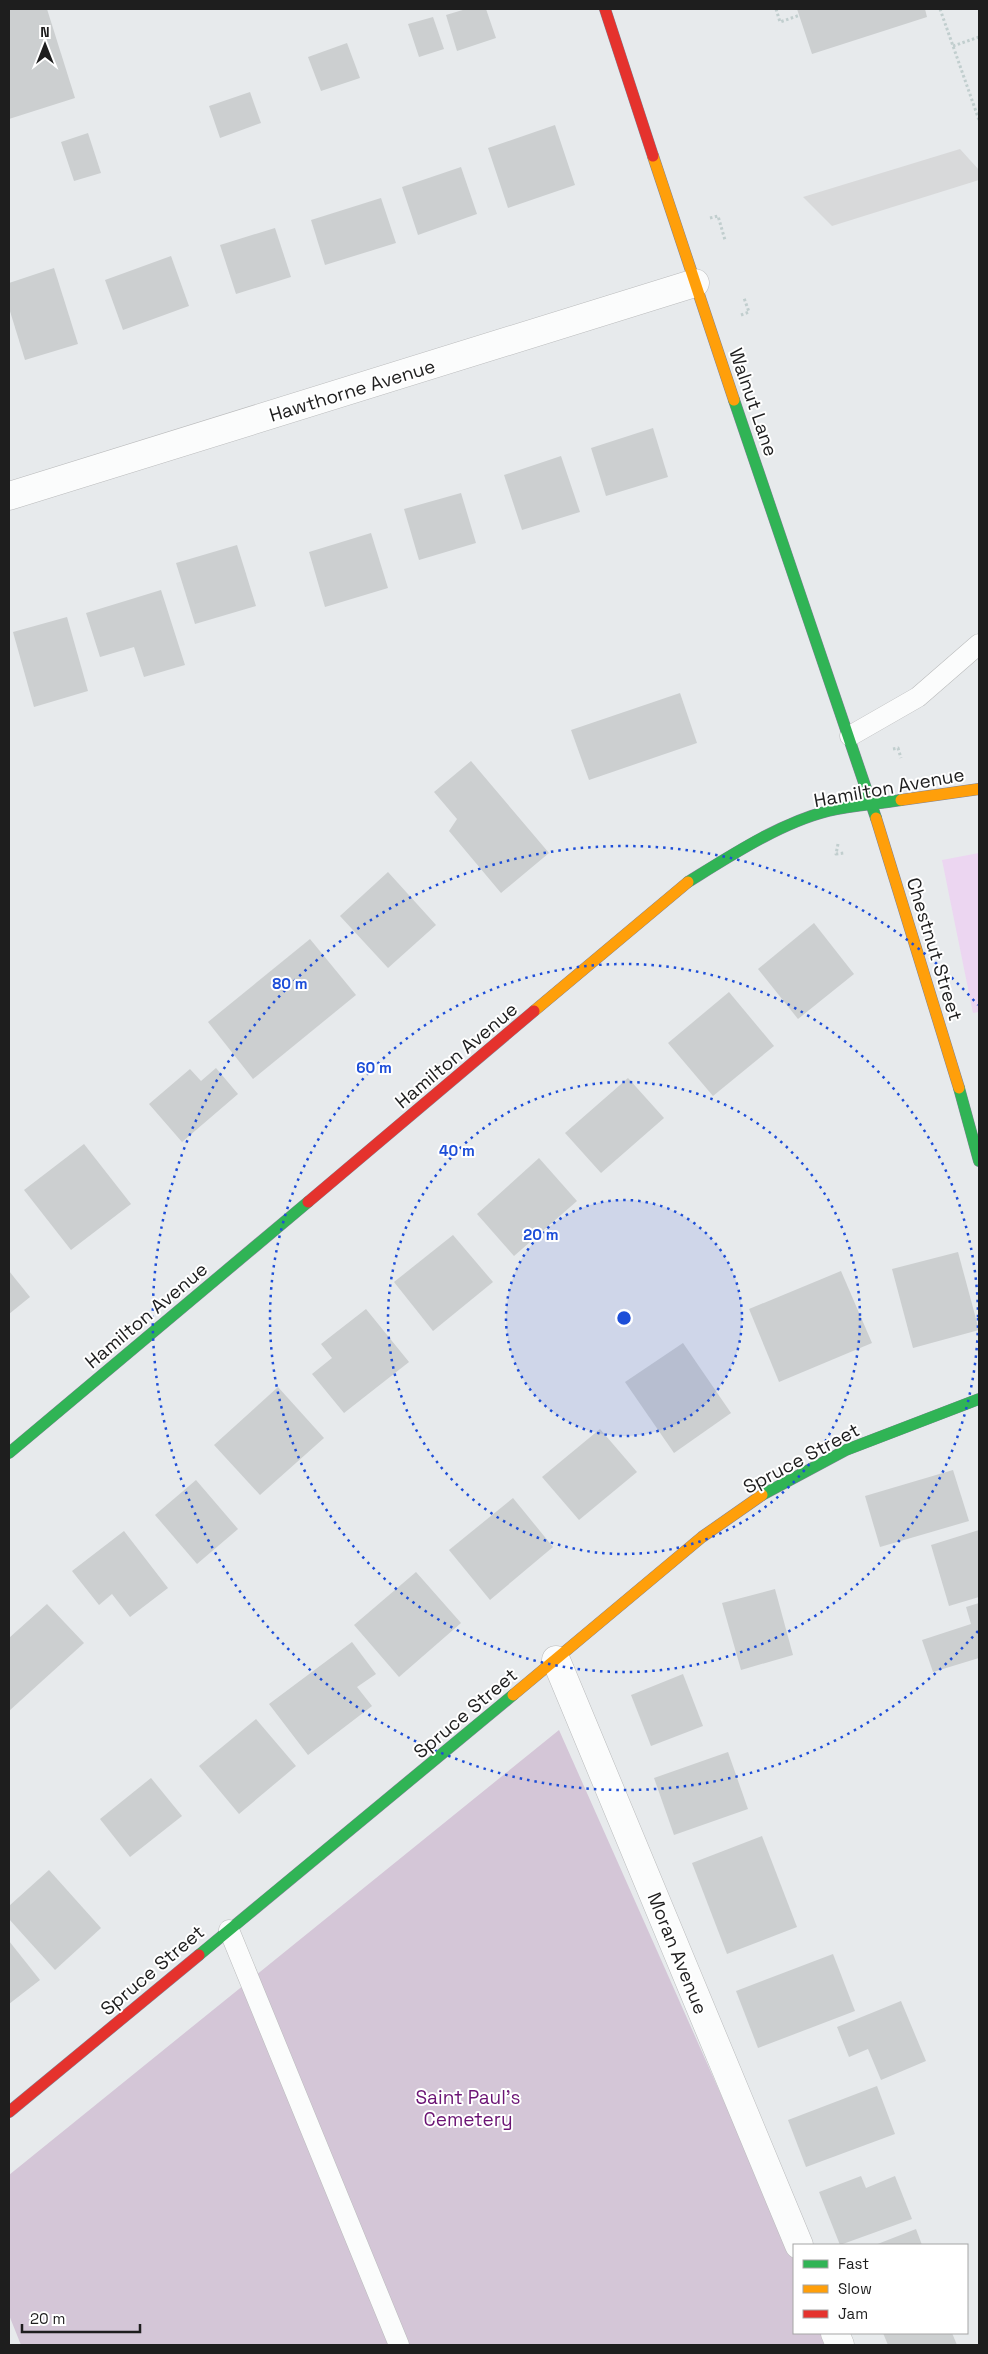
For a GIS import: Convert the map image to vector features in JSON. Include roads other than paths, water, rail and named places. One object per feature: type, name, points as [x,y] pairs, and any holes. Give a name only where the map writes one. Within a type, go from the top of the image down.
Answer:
[{"type":"street","name":"Walnut Lane","points":[[605,9],[695,283],[850,736],[872,806]]},
{"type":"street","name":"Hawthorne Avenue","points":[[9,496],[695,283]]},
{"type":"street","name":"Hamilton Avenue","points":[[9,1453],[686,884],[733,854],[785,828],[828,811],[979,789]]},
{"type":"street","name":"Chestnut Street","points":[[872,806],[958,1083],[979,1161]]},
{"type":"street","name":"Spruce Street","points":[[9,2112],[702,1537],[771,1489],[846,1450],[979,1400]]},
{"type":"street","name":"Moran Avenue","points":[[556,1660],[799,2244]]},
{"type":"lane","points":[[850,736],[918,697],[979,644]]},
{"type":"lane","points":[[229,1930],[398,2345]]},
{"type":"park label","name":"Saint Paul's Cemetery","points":[[468,2108]]}]
